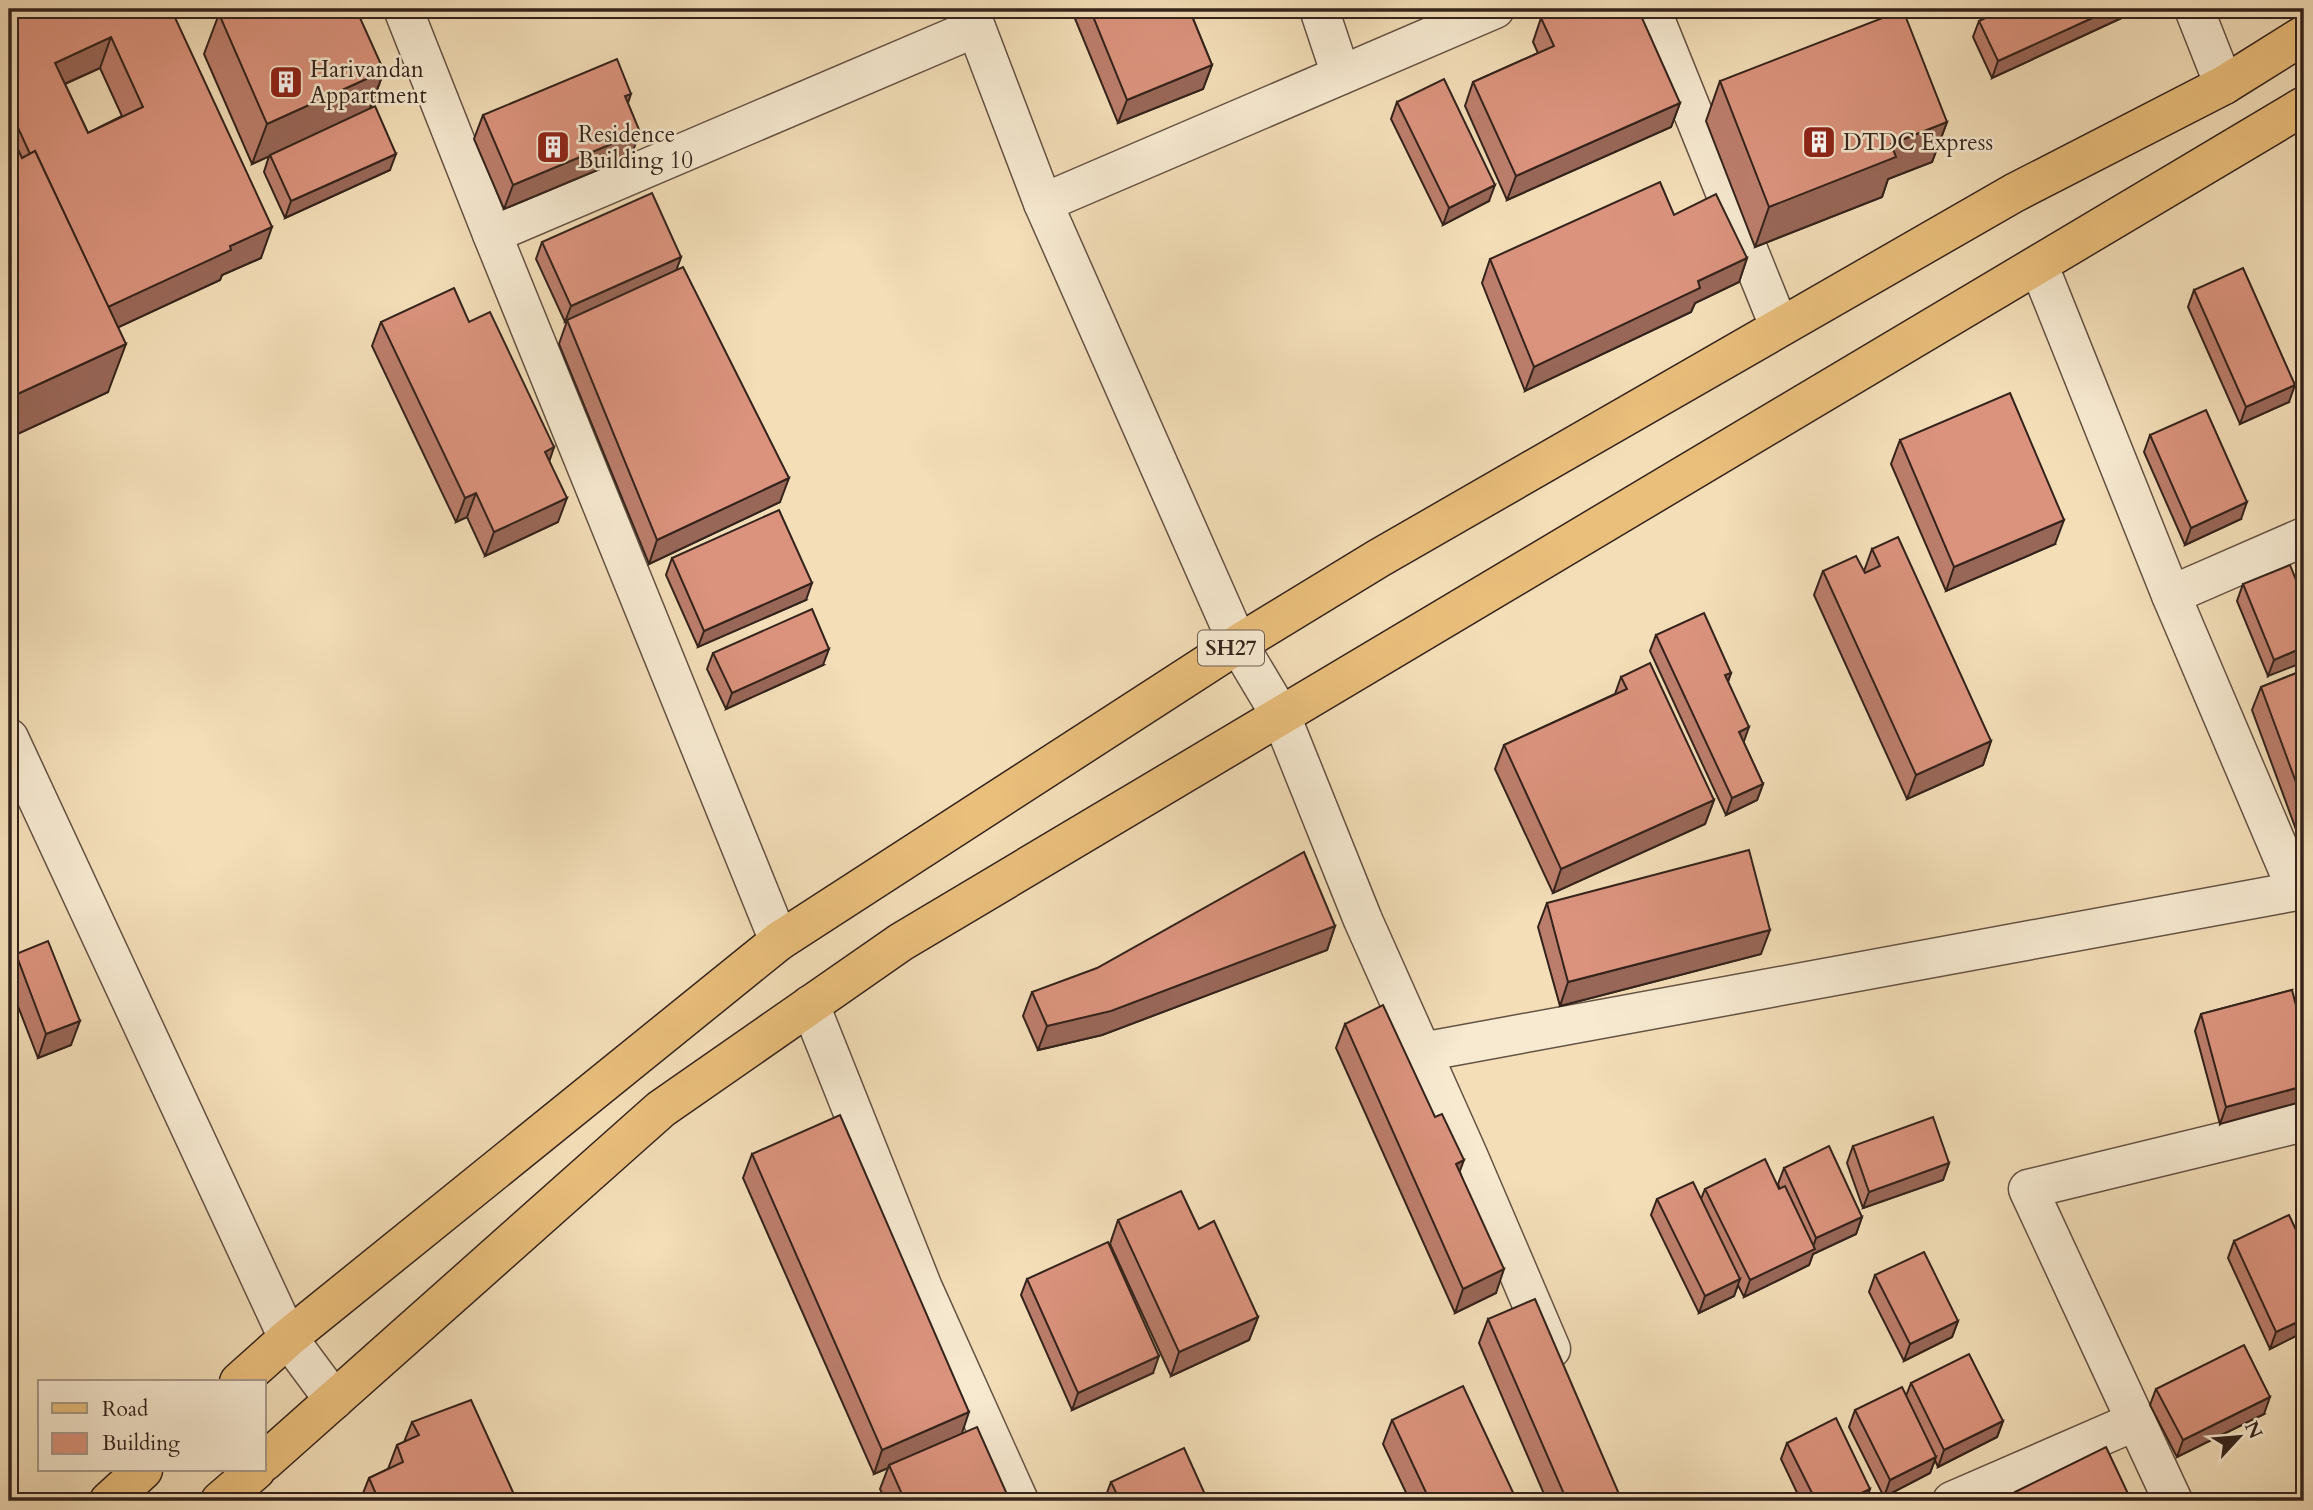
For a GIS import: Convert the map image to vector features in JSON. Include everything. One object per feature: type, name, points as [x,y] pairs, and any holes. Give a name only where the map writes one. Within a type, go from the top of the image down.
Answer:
[{"type":"main road","name":"SH27","points":[[241,1380],[288,1338],[779,941],[1238,644],[1379,558],[2014,193],[2224,85],[2304,35]]},
{"type":"main road","points":[[266,1460],[661,1110],[901,942],[2304,106]]},
{"type":"main road","points":[[109,1501],[141,1472]]},
{"type":"main road","points":[[220,1501],[254,1472]]},
{"type":"street","points":[[403,9],[779,941]]},
{"type":"street","points":[[1319,9],[1341,75]]},
{"type":"street","points":[[1044,203],[1495,9]]},
{"type":"street","points":[[1651,9],[1779,326]]},
{"type":"street","points":[[2194,9],[2224,85]]},
{"type":"street","points":[[492,234],[972,19],[1044,203],[1238,644],[1281,716],[1363,920],[1567,1385]]},
{"type":"street","points":[[1422,1052],[2302,896],[2171,595],[2039,266]]},
{"type":"street","points":[[2171,595],[2304,537]]},
{"type":"street","points":[[9,738],[288,1338],[334,1400]]},
{"type":"street","points":[[810,1005],[923,1288],[1019,1501]]},
{"type":"street","points":[[2173,1501],[2028,1189],[2304,1122]]},
{"type":"street","points":[[1952,1501],[2136,1421]]},
{"type":"building","points":[[9,9],[171,9],[272,227],[230,246],[231,250],[108,307],[35,151],[30,154],[9,108]],"holes":[[[111,37],[143,107],[88,133],[55,63]]]},
{"type":"building","points":[[230,9],[356,9],[384,71],[267,124],[219,14]]},
{"type":"building","points":[[1090,9],[1189,9],[1212,65],[1127,100]]},
{"type":"building","points":[[1562,9],[1638,9],[1680,103],[1516,176],[1473,82],[1554,46],[1541,18]]},
{"type":"building","points":[[2004,9],[2112,9],[1998,61],[1979,21]]},
{"type":"building","name":"DTDC Express","points":[[1903,10],[1947,122],[1891,144],[1896,157],[1769,207],[1720,81]]},
{"type":"building","name":"Residence Building 10","points":[[617,59],[631,94],[625,96],[640,132],[513,185],[483,115]]},
{"type":"building","points":[[1444,79],[1495,185],[1449,208],[1397,102]]},
{"type":"building","points":[[375,106],[396,154],[291,201],[270,155]]},
{"type":"building","points":[[9,130],[22,158],[35,151],[126,344],[9,398]]},
{"type":"building","points":[[1660,182],[1674,215],[1716,194],[1747,258],[1698,281],[1700,288],[1534,367],[1490,259]]},
{"type":"building","points":[[652,193],[681,257],[571,306],[542,242]]},
{"type":"building","points":[[683,267],[789,478],[657,540],[567,320]]},
{"type":"building","points":[[2243,268],[2295,385],[2246,407],[2194,290]]},
{"type":"building","points":[[454,288],[469,322],[490,312],[554,447],[545,452],[567,498],[494,532],[476,493],[465,498],[381,322]]},
{"type":"building","points":[[2010,393],[2064,520],[1954,567],[1900,440]]},
{"type":"building","points":[[2206,410],[2247,502],[2191,528],[2150,435]]},
{"type":"building","points":[[779,510],[812,583],[704,631],[672,558]]},
{"type":"building","points":[[1898,537],[1991,741],[1916,775],[1823,571],[1856,556],[1865,573],[1880,566],[1872,549]]},
{"type":"building","points":[[2290,565],[2304,600],[2304,647],[2274,660],[2243,584]]},
{"type":"building","points":[[812,609],[829,649],[732,693],[713,653]]},
{"type":"building","points":[[1704,613],[1731,673],[1725,675],[1749,727],[1739,732],[1763,784],[1732,798],[1656,635]]},
{"type":"building","points":[[1650,663],[1714,800],[1561,869],[1504,745],[1627,689],[1621,677]]},
{"type":"building","points":[[2304,670],[2304,804],[2261,687]]},
{"type":"building","points":[[1749,850],[1770,930],[1568,982],[1547,903]]},
{"type":"building","points":[[1304,852],[1335,926],[1111,1011],[1047,1026],[1032,992],[1097,968]]},
{"type":"building","points":[[48,941],[80,1021],[46,1034],[16,954]]},
{"type":"building","points":[[2292,990],[2304,1036],[2304,1086],[2226,1107],[2201,1014]]},
{"type":"building","points":[[1383,1005],[1435,1117],[1442,1114],[1464,1160],[1456,1164],[1504,1269],[1463,1289],[1345,1024]]},
{"type":"building","points":[[840,1115],[969,1412],[882,1450],[752,1154]]},
{"type":"building","points":[[1933,1117],[1949,1163],[1869,1192],[1853,1146]]},
{"type":"building","points":[[1829,1146],[1862,1217],[1816,1238],[1784,1168]]},
{"type":"building","points":[[1765,1159],[1779,1189],[1785,1186],[1815,1249],[1750,1280],[1705,1189]]},
{"type":"building","points":[[1693,1182],[1740,1279],[1705,1296],[1657,1199]]},
{"type":"building","points":[[1181,1191],[1199,1229],[1214,1221],[1258,1317],[1179,1352],[1118,1220]]},
{"type":"building","points":[[2289,1215],[2304,1247],[2304,1319],[2276,1332],[2234,1241]]},
{"type":"building","points":[[1108,1242],[1159,1356],[1078,1393],[1027,1279]]},
{"type":"building","points":[[1924,1252],[1958,1321],[1910,1344],[1875,1275]]},
{"type":"building","points":[[1535,1299],[1622,1501],[1567,1501],[1488,1319]]},
{"type":"building","points":[[2244,1345],[2270,1397],[2183,1440],[2156,1389]]},
{"type":"building","points":[[1969,1354],[2003,1421],[1944,1450],[1911,1383]]},
{"type":"building","points":[[1463,1386],[1517,1501],[1430,1501],[1392,1420]]},
{"type":"building","points":[[1902,1387],[1936,1457],[1890,1480],[1855,1410]]},
{"type":"building","points":[[471,1400],[517,1501],[379,1501],[369,1478],[403,1462],[397,1445],[419,1435],[412,1422]]},
{"type":"building","points":[[1836,1418],[1870,1489],[1845,1501],[1816,1501],[1787,1443]]},
{"type":"building","points":[[977,1427],[1010,1501],[905,1501],[889,1465]]},
{"type":"building","points":[[2106,1447],[2130,1498],[2123,1501],[2020,1501],[2015,1492]]},
{"type":"building","points":[[1184,1448],[1208,1501],[1120,1501],[1111,1482]]},
{"type":"place","name":"Harivandan Appartment","points":[[286,82]]},
{"type":"place","name":"DTDC Express","points":[[1819,142]]},
{"type":"place","name":"Residence Building 10","points":[[553,147]]}]
